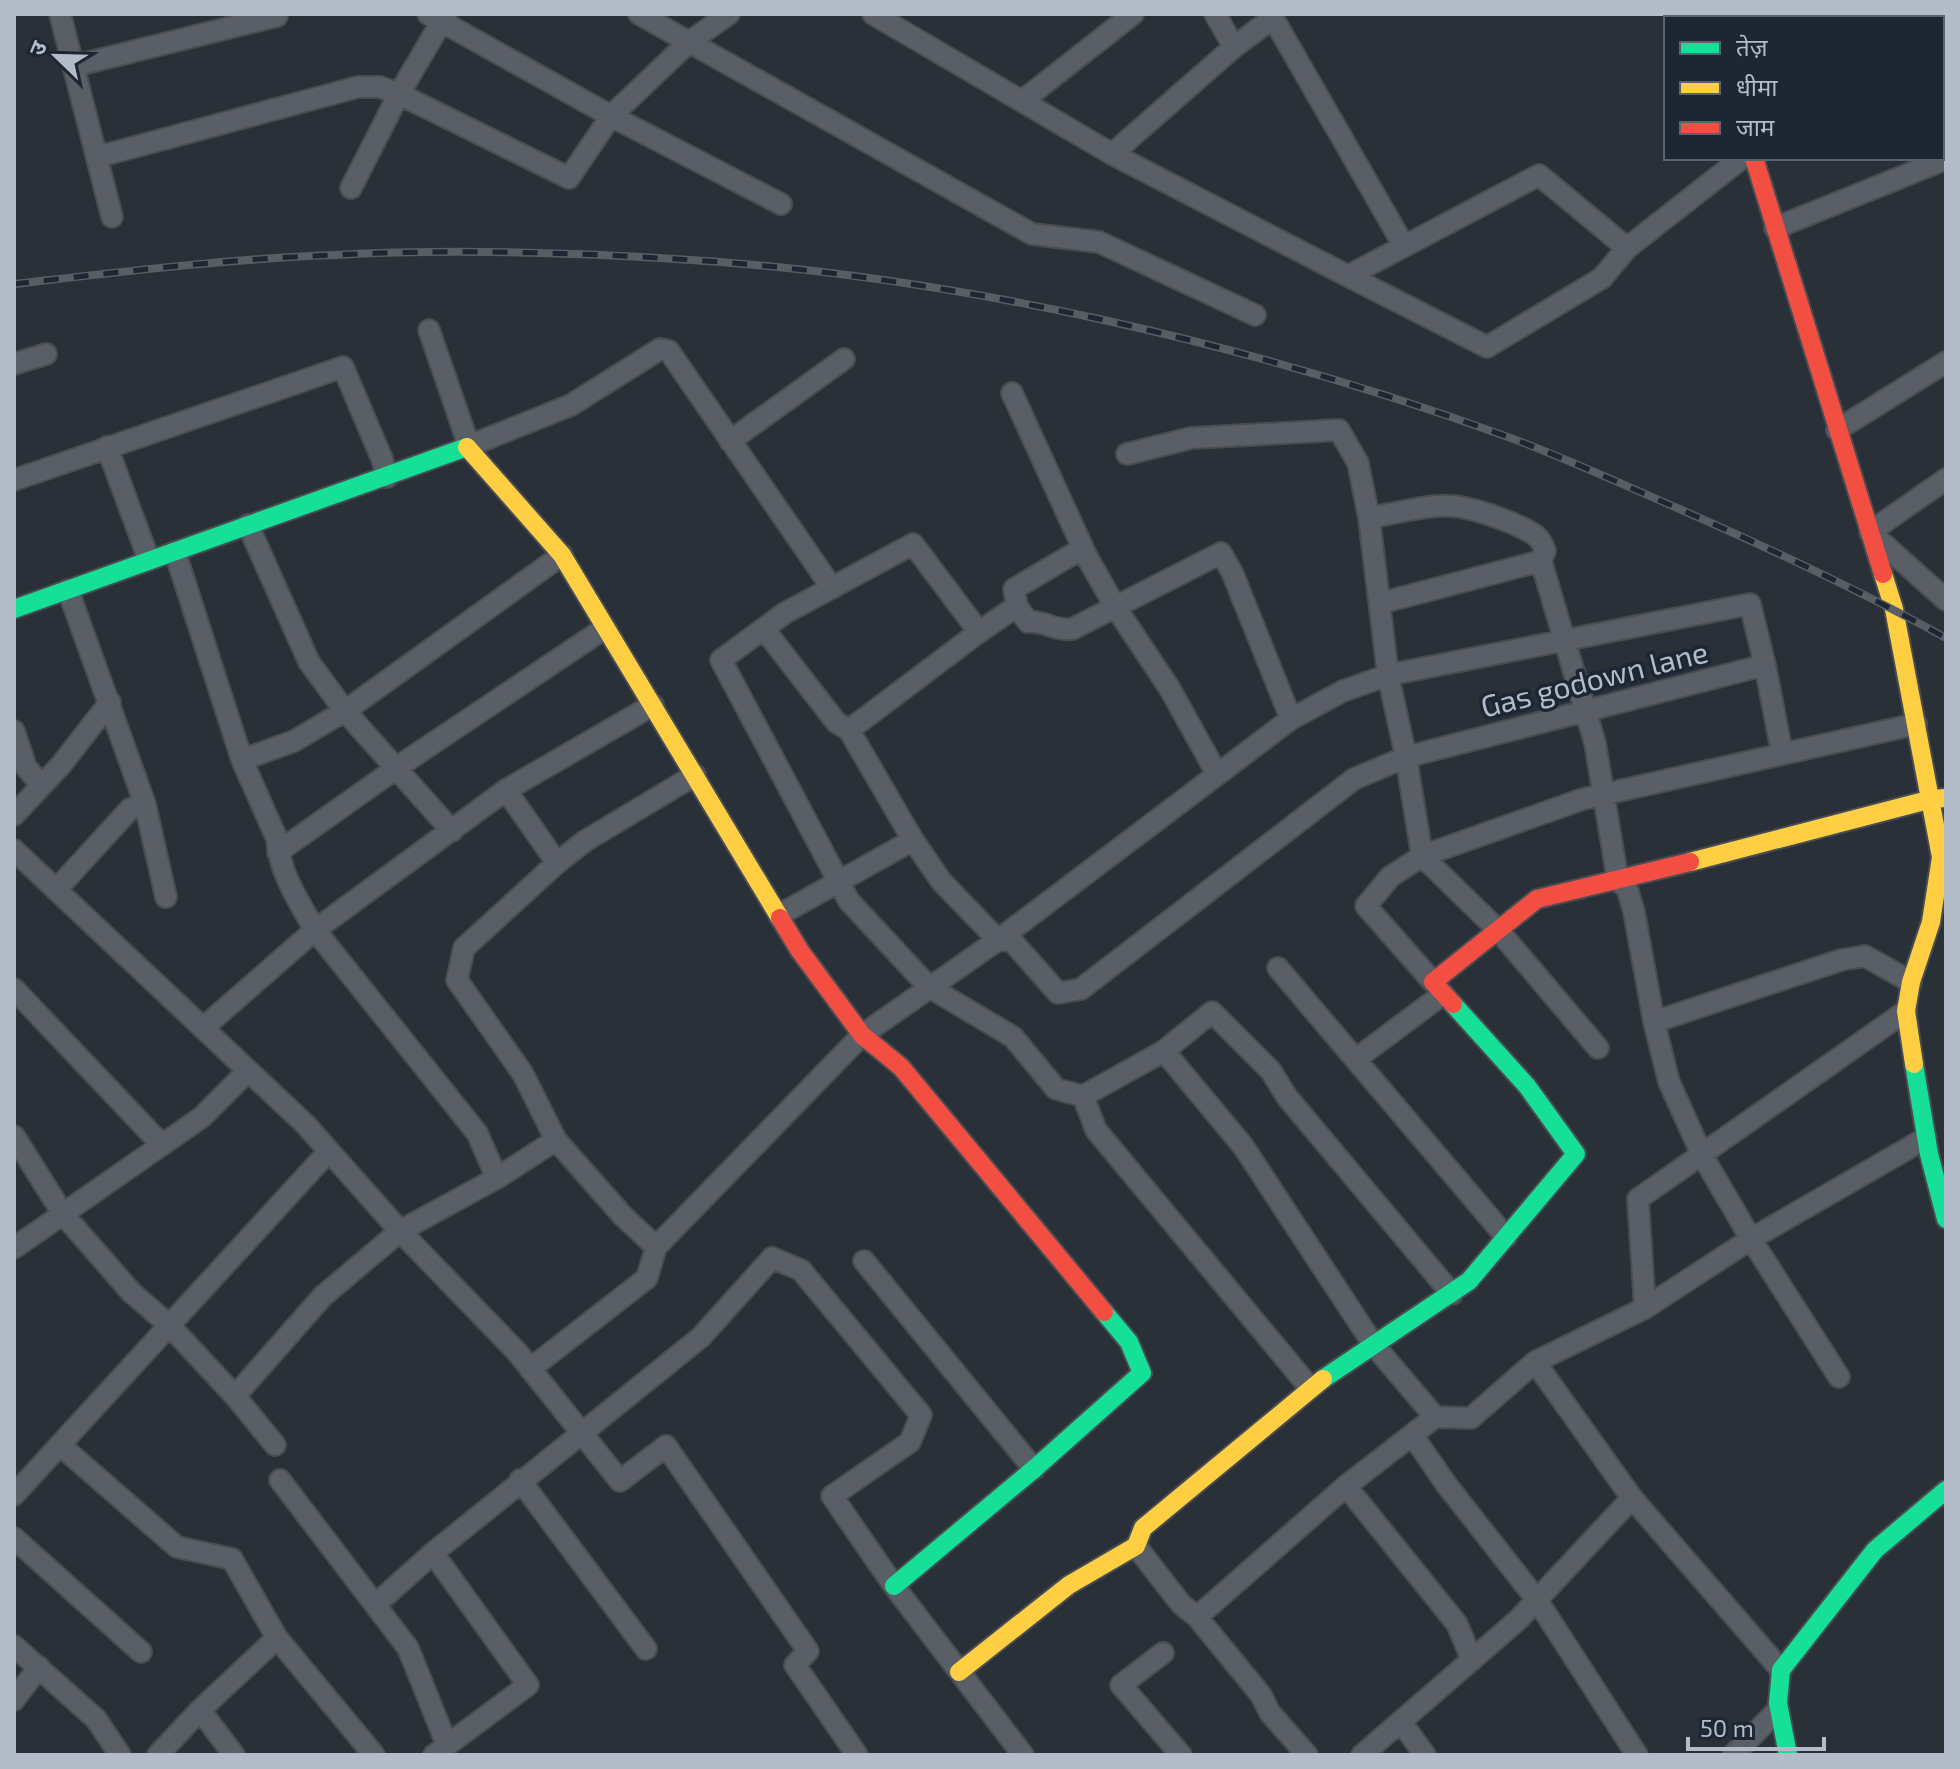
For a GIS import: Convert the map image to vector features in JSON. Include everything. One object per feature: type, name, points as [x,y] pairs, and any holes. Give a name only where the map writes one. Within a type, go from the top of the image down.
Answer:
[{"type":"street","points":[[60,14],[112,217]]},
{"type":"street","points":[[639,14],[1032,234],[1099,242],[1255,315]]},
{"type":"street","points":[[97,157],[358,87],[380,87],[569,178],[611,116],[689,42],[729,14]]},
{"type":"street","points":[[873,14],[1112,154],[1487,347],[1602,278],[1627,248],[1739,160]]},
{"type":"street","points":[[1022,101],[1133,14]]},
{"type":"street","points":[[1215,14],[1234,47]]},
{"type":"street","points":[[74,66],[277,16]]},
{"type":"street","points":[[351,188],[439,16],[611,116],[781,204]]},
{"type":"street","points":[[1112,154],[1234,47],[1273,18],[1404,246]]},
{"type":"street","points":[[1755,160],[1894,609],[1916,724],[1939,799],[1941,857],[1931,922],[1911,982],[1906,1011],[1926,1138],[1946,1219]]},
{"type":"street","points":[[1775,228],[1944,160]]},
{"type":"street","points":[[1348,276],[1539,175],[1627,248]]},
{"type":"street","points":[[429,330],[469,446],[562,555],[800,951],[862,1035],[901,1067],[1129,1342],[1142,1373],[1034,1469],[894,1586]]},
{"type":"street","points":[[14,609],[387,477],[571,405],[660,349],[669,351],[832,588]]},
{"type":"street","points":[[14,364],[46,354]]},
{"type":"street","points":[[730,441],[844,359]]},
{"type":"street","points":[[1837,430],[1946,362]]},
{"type":"street","points":[[14,480],[343,367],[387,477]]},
{"type":"street","points":[[1012,393],[1083,548],[1116,608],[1170,689],[1217,774]]},
{"type":"street","points":[[1127,454],[1191,438],[1339,430],[1358,463],[1369,518],[1388,675],[1406,757],[1422,856],[1498,930],[1598,1048]]},
{"type":"street","points":[[107,447],[149,560]]},
{"type":"street","points":[[1870,532],[1946,479]]},
{"type":"street","points":[[1369,518],[1451,506],[1486,515],[1537,536],[1545,551],[1541,561],[1586,712],[1604,794],[1618,881],[1627,888],[1634,912],[1654,1022],[1669,1082],[1702,1155],[1751,1239],[1839,1377]]},
{"type":"street","points":[[248,525],[309,662],[345,711],[452,831]]},
{"type":"street","points":[[1870,532],[1946,600]]},
{"type":"street","points":[[979,632],[913,544],[785,613],[721,660],[849,901],[929,987],[1013,1037],[1056,1089],[1083,1096],[1164,1051],[1212,1012],[1271,1071],[1287,1097],[1452,1294]]},
{"type":"street","points":[[1083,548],[1014,589],[1017,606],[1028,622],[1038,621],[1057,631],[1072,629],[1221,553],[1232,572],[1291,719]]},
{"type":"street","points":[[175,552],[242,760],[277,839],[278,852],[294,893],[315,930],[477,1133],[497,1178]]},
{"type":"street","points":[[242,760],[294,741],[345,711],[562,555]]},
{"type":"street","points":[[1381,603],[1541,561]]},
{"type":"street","points":[[68,590],[145,804],[166,897]]},
{"type":"street","points":[[530,1369],[647,1278],[656,1247],[862,1035],[998,940],[1291,719],[1343,691],[1388,675],[1750,604],[1782,753]]},
{"type":"street","points":[[849,730],[1017,606]]},
{"type":"street","points":[[278,852],[605,628]]},
{"type":"street","points":[[764,629],[836,722],[849,730],[913,840],[941,881],[998,940]]},
{"type":"street","name":"Gas godown lane","points":[[998,940],[1012,941],[1058,993],[1081,989],[1354,779],[1406,757],[1765,665]]},
{"type":"street","points":[[14,815],[61,765],[110,702]]},
{"type":"street","points":[[203,1028],[315,930],[506,790],[653,705]]},
{"type":"street","points":[[959,1672],[1069,1585],[1136,1546],[1143,1528],[1310,1388],[1469,1281],[1576,1154],[1527,1086],[1366,906],[1390,877],[1422,856],[1583,799],[1916,724]]},
{"type":"street","points":[[14,731],[26,767],[41,785]]},
{"type":"street","points":[[656,1247],[622,1215],[556,1140],[523,1074],[457,980],[464,948],[557,863],[585,841],[695,775]]},
{"type":"street","points":[[506,790],[557,863]]},
{"type":"street","points":[[1356,1059],[1438,988],[1498,930],[1537,899],[1939,799]]},
{"type":"street","points":[[56,890],[130,809],[145,804]]},
{"type":"street","points":[[779,915],[913,840]]},
{"type":"street","points":[[14,850],[329,1151],[530,1369],[620,1481],[666,1446],[808,1651],[795,1665],[857,1755]]},
{"type":"street","points":[[1654,1022],[1841,960],[1865,956],[1911,982]]},
{"type":"street","points":[[1278,968],[1506,1237]]},
{"type":"street","points":[[14,989],[162,1145]]},
{"type":"street","points":[[1645,1308],[1638,1199],[1906,1011]]},
{"type":"street","points":[[1164,1051],[1243,1146],[1373,1344],[1435,1417]]},
{"type":"street","points":[[14,1248],[202,1117],[248,1071]]},
{"type":"street","points":[[1083,1096],[1096,1130],[1310,1388]]},
{"type":"street","points":[[14,1136],[63,1214],[131,1292],[169,1325],[235,1396],[275,1445]]},
{"type":"street","points":[[1197,1617],[1346,1486],[1435,1417],[1471,1418],[1535,1362],[1645,1308],[1751,1239],[1926,1138]]},
{"type":"street","points":[[235,1396],[323,1296],[400,1231],[497,1178],[556,1140]]},
{"type":"street","points":[[14,1495],[329,1151]]},
{"type":"street","points":[[384,1597],[520,1480],[701,1337],[772,1258],[801,1270],[921,1415],[910,1442],[832,1496],[894,1586],[1023,1755]]},
{"type":"street","points":[[864,1261],[1034,1469]]},
{"type":"street","points":[[1535,1362],[1632,1498],[1781,1670]]},
{"type":"street","points":[[1413,1436],[1446,1484],[1537,1600],[1637,1755]]},
{"type":"street","points":[[61,1446],[177,1547],[232,1559],[277,1638],[374,1755]]},
{"type":"street","points":[[280,1480],[408,1648],[437,1753],[528,1685],[433,1553]]},
{"type":"street","points":[[520,1480],[646,1649]]},
{"type":"street","points":[[1346,1486],[1457,1624],[1472,1660]]},
{"type":"street","points":[[1788,1755],[1777,1711],[1776,1693],[1781,1670],[1875,1550],[1946,1490]]},
{"type":"street","points":[[1362,1755],[1519,1619],[1632,1498]]},
{"type":"street","points":[[14,1538],[141,1652]]},
{"type":"street","points":[[1136,1546],[1307,1755]]},
{"type":"street","points":[[158,1755],[200,1710],[277,1638]]},
{"type":"street","points":[[14,1646],[96,1719],[120,1755]]},
{"type":"street","points":[[1163,1653],[1121,1685],[1181,1755]]},
{"type":"street","points":[[14,1700],[39,1667]]},
{"type":"street","points":[[200,1710],[234,1755]]},
{"type":"street","points":[[1733,1755],[1777,1711]]},
{"type":"street","points":[[1401,1722],[1425,1755]]},
{"type":"railway","points":[[14,284],[174,266],[294,257],[505,252],[780,267],[886,280],[992,298],[1098,319],[1307,372],[1508,437],[1751,541],[1849,587],[1946,638]]},
{"type":"traffic: fast","points":[[14,609],[467,447]]},
{"type":"traffic: fast","points":[[1323,1379],[1469,1281],[1576,1154],[1527,1086],[1453,1004]]},
{"type":"traffic: fast","points":[[1914,1064],[1929,1154],[1946,1219]]},
{"type":"traffic: fast","points":[[894,1586],[1034,1469],[1142,1373],[1129,1342],[1104,1312]]},
{"type":"traffic: fast","points":[[1788,1755],[1778,1703],[1781,1670],[1875,1550],[1946,1490]]},
{"type":"traffic: slow","points":[[467,447],[562,555],[780,918]]},
{"type":"traffic: slow","points":[[1883,574],[1894,609],[1941,857],[1931,922],[1911,982],[1906,1011],[1914,1064]]},
{"type":"traffic: slow","points":[[1690,862],[1932,799],[1946,798]]},
{"type":"traffic: slow","points":[[959,1672],[1069,1585],[1136,1546],[1143,1528],[1323,1379]]},
{"type":"traffic: jam","points":[[1755,160],[1883,574]]},
{"type":"traffic: jam","points":[[1453,1004],[1433,982],[1537,899],[1690,862]]},
{"type":"traffic: jam","points":[[780,918],[800,951],[862,1035],[901,1067],[1104,1312]]}]
